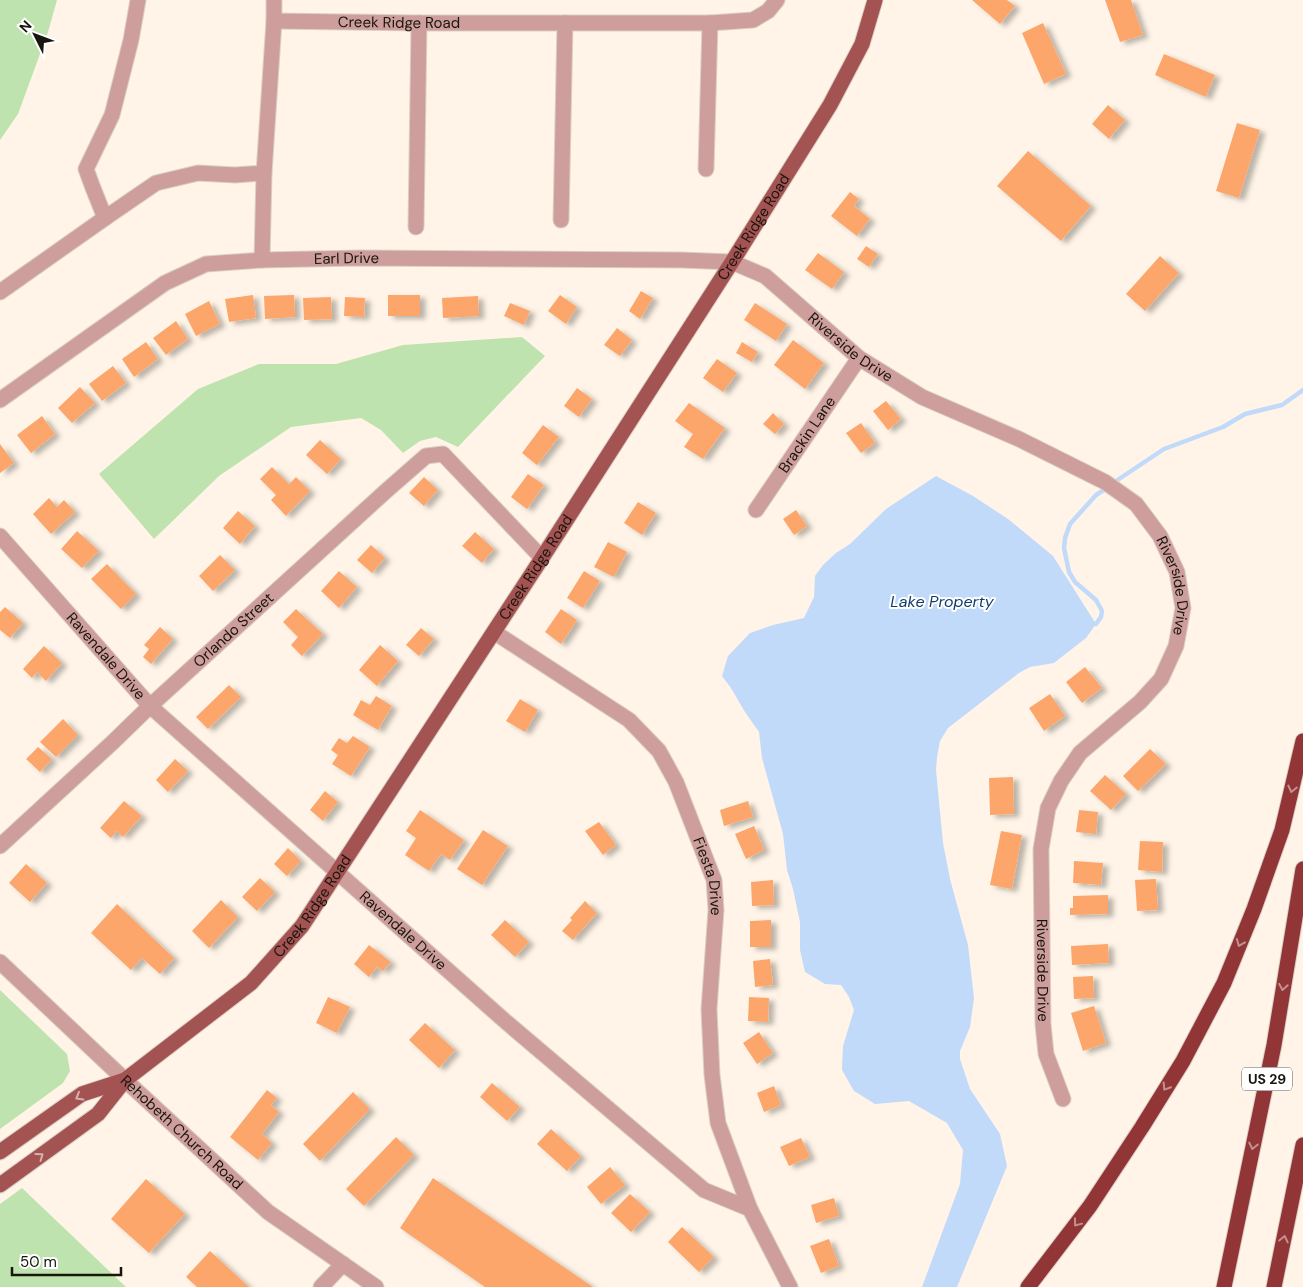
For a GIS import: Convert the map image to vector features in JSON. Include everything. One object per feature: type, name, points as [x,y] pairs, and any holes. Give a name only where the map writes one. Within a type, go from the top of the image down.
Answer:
[{"type":"highway","points":[[1028,1287],[1090,1206],[1142,1127],[1183,1061],[1224,983],[1254,909],[1282,830],[1303,741]]},
{"type":"highway","name":"US 29","points":[[1224,1287],[1274,1044],[1303,870]]},
{"type":"highway","points":[[1274,1287],[1303,1145]]},
{"type":"main road","name":"Creek Ridge Road","points":[[0,1185],[98,1114],[125,1080],[251,982],[302,926],[542,558],[732,262],[830,105],[862,44],[875,0]]},
{"type":"main road","name":"Creek Ridge Road","points":[[0,1152],[82,1094],[125,1080]]},
{"type":"street","points":[[105,218],[86,169],[112,115],[131,40],[138,0]]},
{"type":"street","points":[[262,260],[264,173],[274,0]]},
{"type":"street","name":"Creek Ridge Road","points":[[274,20],[419,24],[710,23],[752,20],[768,10],[777,0]]},
{"type":"street","points":[[561,220],[565,23]]},
{"type":"street","points":[[706,169],[710,23]]},
{"type":"street","points":[[416,227],[419,24]]},
{"type":"street","points":[[0,292],[156,183],[198,173],[235,175],[264,173]]},
{"type":"street","name":"Earl Drive","points":[[0,400],[165,284],[206,264],[262,260],[369,258],[732,262]]},
{"type":"street","name":"Riverside Drive","points":[[732,262],[765,276],[860,358],[922,397],[1019,439],[1105,482],[1136,504],[1160,536],[1177,572],[1183,608],[1176,646],[1161,679],[1140,702],[1080,753],[1061,781],[1048,808],[1041,849],[1043,1024],[1046,1054],[1063,1099]]},
{"type":"street","name":"Brackin Lane","points":[[756,510],[860,358]]},
{"type":"street","name":"Orlando Street","points":[[0,846],[378,497],[426,456],[443,454],[542,558]]},
{"type":"street","name":"Ravendale Drive","points":[[0,536],[150,706],[505,1021],[704,1190],[750,1209]]},
{"type":"street","name":"Fiesta Drive","points":[[494,632],[628,720],[659,751],[676,782],[714,880],[716,910],[709,1009],[712,1075],[718,1123],[750,1209]]},
{"type":"street","name":"Rehobeth Church Road","points":[[0,962],[268,1212],[376,1287]]},
{"type":"street","points":[[750,1209],[790,1287]]},
{"type":"street","points":[[321,1287],[343,1264]]},
{"type":"green space","points":[[0,0],[57,0],[48,32],[18,114],[0,140]]},
{"type":"green space","points":[[522,337],[545,356],[458,447],[436,437],[420,441],[403,453],[381,430],[361,418],[291,427],[219,476],[154,539],[99,474],[198,389],[259,364],[336,364],[403,345]]},
{"type":"green space","points":[[0,990],[67,1054],[70,1071],[63,1083],[0,1129]]},
{"type":"green space","points":[[22,1188],[126,1287],[0,1287],[0,1204]]},
{"type":"water","name":"Lake Property","points":[[936,476],[973,496],[1008,519],[1053,556],[1096,624],[1086,638],[1054,663],[1030,667],[1019,673],[948,728],[940,741],[936,770],[943,843],[950,879],[968,945],[974,998],[970,1027],[960,1051],[960,1059],[970,1089],[1000,1134],[1007,1166],[957,1287],[922,1287],[960,1184],[963,1150],[947,1123],[909,1101],[875,1104],[854,1091],[842,1070],[843,1046],[854,1010],[849,997],[841,985],[825,984],[805,972],[800,950],[800,922],[787,870],[783,834],[762,758],[759,732],[722,676],[728,656],[750,633],[773,625],[804,618],[814,597],[815,576],[823,565],[850,544],[886,509]]},
{"type":"building","points":[[972,0],[1007,0],[1015,6],[1000,24]]},
{"type":"building","points":[[1105,0],[1131,0],[1143,35],[1120,42]]},
{"type":"building","points":[[1043,23],[1066,74],[1044,84],[1022,33]]},
{"type":"building","points":[[1164,54],[1215,75],[1206,97],[1155,75]]},
{"type":"building","points":[[1108,105],[1125,120],[1109,139],[1092,124]]},
{"type":"building","points":[[1237,123],[1260,130],[1239,198],[1216,191]]},
{"type":"building","points":[[1028,151],[1091,206],[1061,241],[997,186]]},
{"type":"building","points":[[850,192],[859,199],[854,206],[870,219],[857,236],[831,216]]},
{"type":"building","points":[[866,246],[878,254],[869,267],[857,259]]},
{"type":"building","points":[[818,253],[844,272],[832,289],[805,270]]},
{"type":"building","points":[[1160,256],[1179,273],[1145,311],[1126,294]]},
{"type":"building","points":[[641,291],[653,298],[640,319],[629,311]]},
{"type":"building","points":[[253,295],[256,318],[229,322],[225,299]]},
{"type":"building","points":[[294,295],[295,317],[265,319],[264,296]]},
{"type":"building","points":[[388,295],[420,295],[420,316],[388,316]]},
{"type":"building","points":[[560,295],[577,307],[566,324],[548,311]]},
{"type":"building","points":[[478,296],[479,316],[443,318],[442,298]]},
{"type":"building","points":[[331,297],[332,319],[304,320],[303,298]]},
{"type":"building","points":[[345,297],[365,298],[364,317],[344,316]]},
{"type":"building","points":[[209,301],[220,324],[196,336],[185,314]]},
{"type":"building","points":[[510,303],[530,311],[524,325],[504,316]]},
{"type":"building","points":[[755,303],[787,324],[776,341],[744,320]]},
{"type":"building","points":[[176,321],[188,339],[166,355],[153,338]]},
{"type":"building","points":[[617,328],[632,340],[620,356],[604,345]]},
{"type":"building","points":[[793,340],[824,363],[805,389],[774,365]]},
{"type":"building","points":[[146,342],[158,359],[134,377],[122,359]]},
{"type":"building","points":[[742,342],[758,352],[752,362],[736,353]]},
{"type":"building","points":[[717,359],[737,373],[723,392],[703,378]]},
{"type":"building","points":[[113,366],[126,383],[102,401],[89,384]]},
{"type":"building","points":[[80,387],[95,403],[72,423],[58,408]]},
{"type":"building","points":[[577,388],[592,399],[579,417],[564,406]]},
{"type":"building","points":[[886,401],[901,419],[888,430],[873,411]]},
{"type":"building","points":[[689,403],[725,428],[703,459],[684,447],[693,434],[675,421]]},
{"type":"building","points":[[773,413],[784,424],[775,434],[763,424]]},
{"type":"building","points":[[42,416],[55,434],[31,453],[17,435]]},
{"type":"building","points":[[861,423],[875,443],[861,453],[846,433]]},
{"type":"building","points":[[543,425],[559,437],[537,465],[522,453]]},
{"type":"building","points":[[320,440],[341,459],[327,474],[306,455]]},
{"type":"building","points":[[0,444],[14,463],[0,473]]},
{"type":"building","points":[[272,467],[289,484],[296,477],[310,491],[286,516],[271,500],[276,495],[260,479]]},
{"type":"building","points":[[528,474],[544,485],[527,509],[511,497]]},
{"type":"building","points":[[424,477],[438,490],[424,506],[409,493]]},
{"type":"building","points":[[49,498],[57,507],[64,500],[75,512],[51,534],[33,514]]},
{"type":"building","points":[[638,502],[656,513],[642,535],[624,523]]},
{"type":"building","points":[[796,510],[807,526],[794,535],[783,519]]},
{"type":"building","points":[[238,511],[255,526],[240,544],[223,528]]},
{"type":"building","points":[[77,531],[99,551],[82,568],[61,549]]},
{"type":"building","points":[[475,532],[494,549],[482,563],[462,546]]},
{"type":"building","points":[[608,542],[627,552],[614,577],[594,567]]},
{"type":"building","points":[[371,545],[385,558],[372,573],[357,560]]},
{"type":"building","points":[[220,555],[235,570],[213,591],[199,576]]},
{"type":"building","points":[[107,564],[136,594],[121,609],[91,579]]},
{"type":"building","points":[[339,571],[357,587],[339,608],[321,591]]},
{"type":"building","points":[[584,571],[600,581],[583,608],[567,598]]},
{"type":"building","points":[[5,607],[23,623],[10,638],[0,630],[0,612]]},
{"type":"building","points":[[296,609],[323,634],[302,656],[291,645],[298,637],[283,622]]},
{"type":"building","points":[[561,609],[577,620],[561,644],[545,632]]},
{"type":"building","points":[[160,627],[173,639],[151,664],[143,657],[149,649],[144,645]]},
{"type":"building","points":[[421,628],[434,639],[419,656],[406,645]]},
{"type":"building","points":[[380,645],[398,661],[377,686],[359,670]]},
{"type":"building","points":[[44,646],[62,663],[46,681],[37,672],[32,678],[23,669]]},
{"type":"building","points":[[1085,667],[1102,688],[1082,703],[1066,682]]},
{"type":"building","points":[[229,685],[241,697],[208,729],[196,717]]},
{"type":"building","points":[[1050,694],[1065,716],[1044,731],[1029,708]]},
{"type":"building","points":[[376,696],[392,706],[378,730],[353,715],[361,700],[370,705]]},
{"type":"building","points":[[520,699],[538,710],[525,732],[506,721]]},
{"type":"building","points":[[63,719],[78,735],[56,757],[40,742]]},
{"type":"building","points":[[353,736],[370,747],[351,776],[332,764],[338,755],[331,750],[339,738],[347,743]]},
{"type":"building","points":[[38,747],[52,759],[40,772],[26,759]]},
{"type":"building","points":[[1150,749],[1166,764],[1138,791],[1123,776]]},
{"type":"building","points":[[175,759],[188,771],[168,792],[156,780]]},
{"type":"building","points":[[1105,775],[1126,794],[1111,810],[1090,791]]},
{"type":"building","points":[[1013,777],[1014,814],[990,815],[989,778]]},
{"type":"building","points":[[325,791],[338,802],[323,821],[310,810]]},
{"type":"building","points":[[124,801],[142,816],[123,837],[117,831],[111,838],[100,828]]},
{"type":"building","points":[[748,801],[753,817],[724,826],[720,810]]},
{"type":"building","points":[[420,810],[464,840],[450,860],[441,854],[429,871],[405,855],[416,838],[406,831]]},
{"type":"building","points":[[1079,810],[1098,812],[1096,834],[1076,832]]},
{"type":"building","points":[[599,822],[616,845],[603,855],[585,831]]},
{"type":"building","points":[[754,826],[764,850],[746,859],[735,834]]},
{"type":"building","points":[[483,830],[508,846],[482,885],[457,869]]},
{"type":"building","points":[[1001,831],[1022,835],[1012,889],[990,885]]},
{"type":"building","points":[[1140,841],[1163,842],[1162,872],[1138,870]]},
{"type":"building","points":[[288,848],[301,861],[287,876],[274,864]]},
{"type":"building","points":[[1074,861],[1103,863],[1101,885],[1073,883]]},
{"type":"building","points":[[26,864],[47,883],[30,902],[9,883]]},
{"type":"building","points":[[260,878],[275,892],[257,911],[242,897]]},
{"type":"building","points":[[1156,879],[1158,910],[1137,911],[1135,880]]},
{"type":"building","points":[[773,880],[774,905],[752,906],[751,882]]},
{"type":"building","points":[[1108,895],[1108,914],[1070,915],[1070,908],[1073,908],[1073,896]]},
{"type":"building","points":[[221,900],[238,917],[209,948],[192,931]]},
{"type":"building","points":[[585,901],[597,913],[573,940],[562,931],[572,920],[570,918]]},
{"type":"building","points":[[117,904],[174,958],[160,974],[142,958],[131,970],[91,933]]},
{"type":"building","points":[[505,920],[529,942],[515,957],[491,935]]},
{"type":"building","points":[[771,920],[771,947],[750,947],[750,921]]},
{"type":"building","points":[[1108,944],[1109,963],[1072,965],[1071,946]]},
{"type":"building","points":[[369,945],[391,962],[383,971],[377,967],[369,977],[354,964]]},
{"type":"building","points":[[770,959],[773,985],[755,987],[753,961]]},
{"type":"building","points":[[1093,976],[1094,998],[1074,999],[1073,977]]},
{"type":"building","points":[[328,997],[350,1007],[337,1033],[316,1023]]},
{"type":"building","points":[[749,997],[769,998],[768,1022],[748,1021]]},
{"type":"building","points":[[1094,1006],[1106,1043],[1083,1051],[1071,1013]]},
{"type":"building","points":[[425,1023],[455,1050],[439,1068],[409,1040]]},
{"type":"building","points":[[759,1032],[773,1053],[757,1064],[743,1043]]},
{"type":"building","points":[[492,1083],[520,1107],[507,1121],[480,1097]]},
{"type":"building","points":[[774,1086],[781,1105],[764,1112],[757,1093]]},
{"type":"building","points":[[267,1090],[277,1098],[271,1105],[279,1112],[262,1134],[272,1143],[258,1160],[230,1137]]},
{"type":"building","points":[[353,1092],[370,1109],[320,1161],[303,1144]]},
{"type":"building","points":[[551,1129],[581,1156],[567,1171],[537,1144]]},
{"type":"building","points":[[396,1137],[414,1155],[364,1206],[346,1189]]},
{"type":"building","points":[[801,1138],[810,1157],[789,1166],[780,1147]]},
{"type":"building","points":[[610,1167],[625,1185],[601,1204],[587,1187]]},
{"type":"building","points":[[433,1178],[593,1287],[485,1287],[400,1228]]},
{"type":"building","points":[[146,1179],[185,1214],[149,1253],[111,1219]]},
{"type":"building","points":[[630,1194],[650,1212],[631,1232],[611,1213]]},
{"type":"building","points":[[834,1198],[839,1216],[816,1223],[811,1205]]},
{"type":"building","points":[[682,1227],[714,1257],[699,1272],[668,1242]]},
{"type":"building","points":[[829,1239],[839,1266],[821,1273],[810,1246]]},
{"type":"building","points":[[210,1251],[249,1287],[197,1287],[186,1277]]},
{"type":"waterway","points":[[1113,483],[1164,449],[1223,427],[1245,414],[1282,405],[1303,390]]},
{"type":"waterway","points":[[1092,624],[1096,624],[1101,617],[1102,611],[1096,600],[1075,582],[1069,572],[1064,548],[1065,538],[1070,524],[1096,495],[1107,488]]}]
